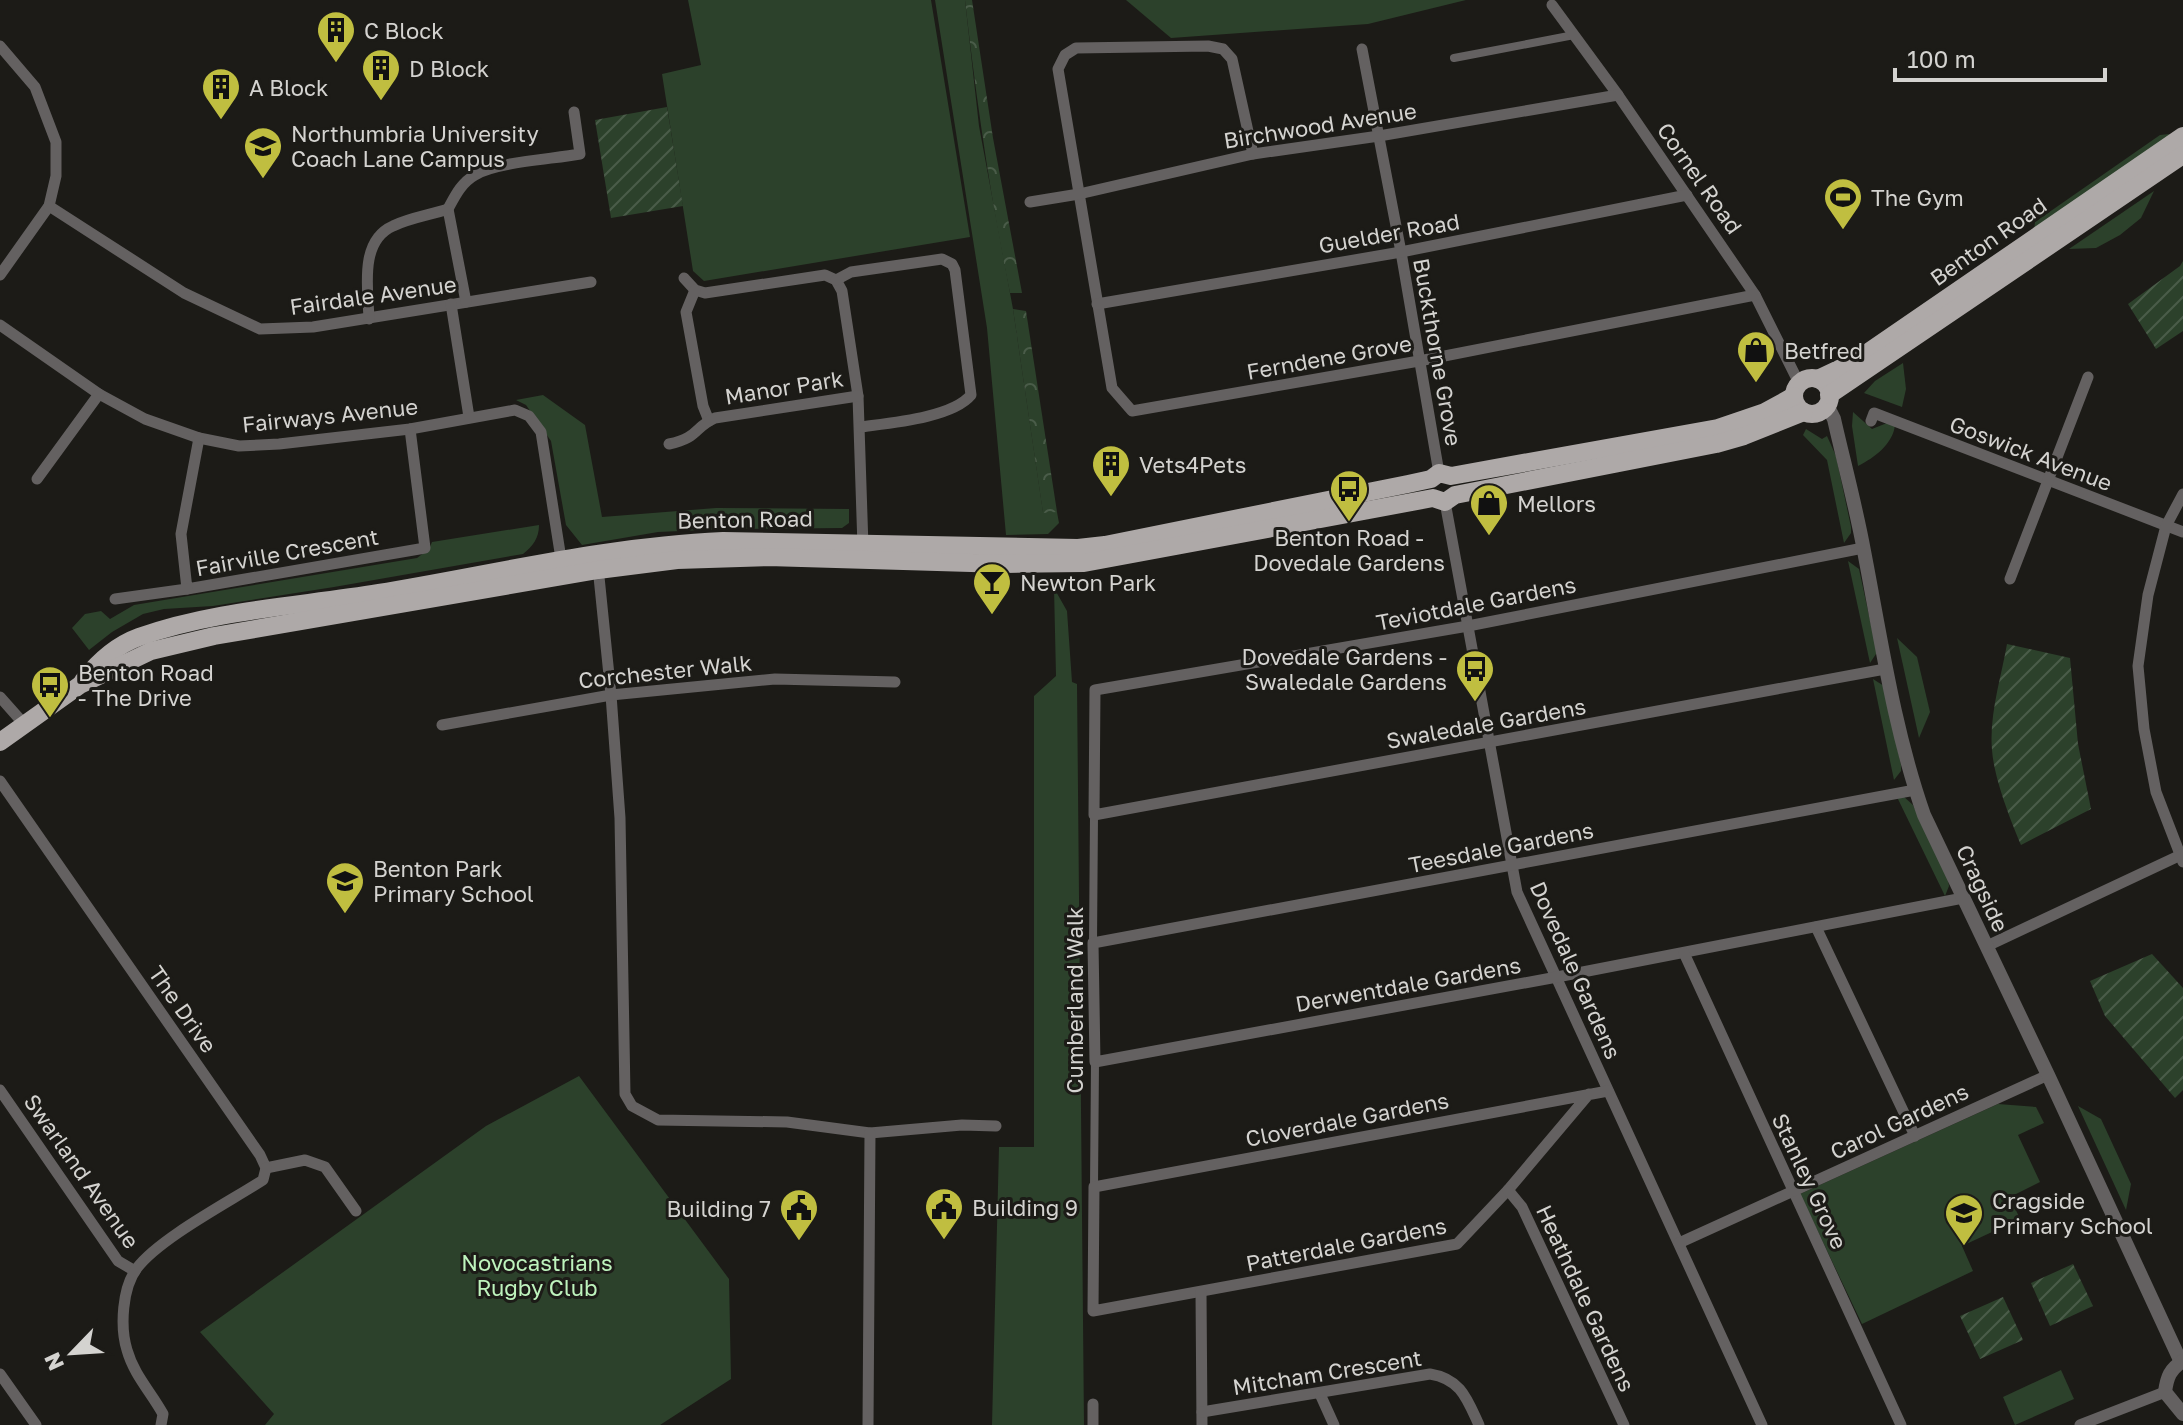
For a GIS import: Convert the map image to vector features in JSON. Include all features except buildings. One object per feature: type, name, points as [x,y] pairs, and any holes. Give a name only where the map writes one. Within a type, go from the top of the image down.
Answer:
[{"type":"main road","name":"Benton Road","points":[[1818,379],[1854,362],[2183,136]]},
{"type":"main road","name":"Benton Road","points":[[1828,400],[2183,155]]},
{"type":"main road","points":[[1810,378],[1818,379],[1825,384],[1828,400],[1814,414],[1804,412],[1795,404],[1796,390],[1810,378]]},
{"type":"main road","name":"Benton Road","points":[[0,742],[80,685],[151,651],[562,567],[597,562],[862,552],[1005,564],[1084,563],[1718,428],[1765,412],[1796,390]]},
{"type":"main road","name":"Benton Road","points":[[1442,487],[1716,444],[1804,412]]},
{"type":"street","name":"Cornel Road","points":[[1552,5],[1618,95],[1755,295],[1796,390]]},
{"type":"street","points":[[1454,58],[1574,35]]},
{"type":"street","name":"Ferndene Grove","points":[[1253,154],[1232,59],[1223,49],[1208,46],[1076,48],[1065,55],[1058,69],[1112,388],[1132,411],[1419,361],[1755,295]]},
{"type":"street","points":[[0,47],[35,87],[56,142],[56,176],[49,206],[0,275]]},
{"type":"street","name":"Buckthorne Grove","points":[[1362,49],[1442,487]]},
{"type":"street","name":"Birchwood Avenue","points":[[1030,202],[1079,194],[1253,154],[1618,95]]},
{"type":"street","points":[[466,302],[448,209],[457,190],[475,174],[494,168],[580,154],[574,112]]},
{"type":"street","name":"Guelder Road","points":[[1097,304],[1401,252],[1687,195]]},
{"type":"street","name":"Fairdale Avenue","points":[[49,206],[184,293],[260,329],[313,327],[591,282]]},
{"type":"street","points":[[369,319],[368,267],[373,244],[390,226],[448,209]]},
{"type":"street","points":[[684,278],[695,290],[709,293],[825,275],[836,280],[851,272],[942,259],[952,264],[971,395],[960,404],[936,413],[860,427]]},
{"type":"street","name":"Manor Park","points":[[836,280],[842,291],[858,396],[862,552]]},
{"type":"street","name":"Manor Park","points":[[695,290],[686,312],[703,406],[709,421],[724,416],[858,396]]},
{"type":"street","points":[[451,304],[469,417]]},
{"type":"street","name":"Fairways Avenue","points":[[1,328],[99,394],[145,419],[199,438],[239,446],[410,429],[515,410],[529,416],[541,432],[562,567]]},
{"type":"street","points":[[2010,579],[2088,377]]},
{"type":"street","points":[[37,479],[99,394]]},
{"type":"street","name":"Cragside","points":[[1828,400],[1863,548],[1885,669],[1915,790],[2182,1362]]},
{"type":"street","name":"Goswick Avenue","points":[[1871,421],[1874,413],[2183,532]]},
{"type":"street","points":[[669,444],[691,439],[709,421]]},
{"type":"street","name":"Fairville Crescent","points":[[199,438],[181,534],[187,589],[425,548],[410,429]]},
{"type":"street","name":"Dovedale Gardens","points":[[1442,487],[1517,892],[1760,1424]]},
{"type":"street","points":[[1987,946],[2182,857],[2156,792],[2144,729],[2138,666],[2148,595],[2166,526],[2183,494]]},
{"type":"street","name":"Teviotdale Gardens","points":[[1095,690],[1468,626],[1863,548]]},
{"type":"street","points":[[597,562],[620,818],[625,1094],[632,1106],[658,1120],[787,1122],[870,1133],[962,1125],[996,1126]]},
{"type":"street","points":[[115,599],[187,589]]},
{"type":"street","name":"Swaledale Gardens","points":[[1094,815],[1885,669]]},
{"type":"street","name":"Corchester Walk","points":[[442,725],[611,695],[775,679],[895,682]]},
{"type":"street","name":"Cumberland Walk","points":[[1093,1311],[1095,690]]},
{"type":"street","points":[[0,697],[24,724]]},
{"type":"street","name":"The Drive","points":[[0,781],[260,1155],[266,1168]]},
{"type":"street","name":"Teesdale Gardens","points":[[1093,943],[1915,790]]},
{"type":"street","name":"Derwentdale Gardens","points":[[1095,1062],[1963,898]]},
{"type":"street","points":[[1816,927],[1915,1136]]},
{"type":"street","name":"Stanley Grove","points":[[1684,953],[1901,1425]]},
{"type":"street","name":"Carol Gardens","points":[[1679,1243],[2048,1075]]},
{"type":"street","name":"Swarland Avenue","points":[[0,1090],[118,1261],[135,1271]]},
{"type":"street","name":"Cloverdale Gardens","points":[[1094,1187],[1608,1091]]},
{"type":"street","name":"Patterdale Gardens","points":[[1093,1311],[1449,1247],[1463,1240],[1589,1094]]},
{"type":"street","points":[[868,1425],[870,1133]]},
{"type":"street","points":[[161,1425],[163,1414],[139,1381],[122,1331],[123,1313],[135,1271],[151,1252],[263,1180],[266,1168],[305,1160],[325,1167],[356,1211]]},
{"type":"street","name":"Heathdale Gardens","points":[[1508,1190],[1522,1207],[1624,1425]]},
{"type":"street","points":[[1201,1292],[1202,1419]]},
{"type":"street","points":[[2165,1392],[2171,1369],[2182,1362]]},
{"type":"street","points":[[0,1374],[36,1425]]},
{"type":"street","name":"Mitcham Crescent","points":[[1202,1419],[1430,1374],[1445,1377],[1457,1385],[1479,1425]]},
{"type":"street","points":[[2165,1392],[2183,1414]]},
{"type":"street","points":[[2080,1425],[2165,1392]]},
{"type":"street","points":[[1320,1394],[1334,1425]]},
{"type":"street","points":[[1093,1404],[1093,1425]]},
{"type":"green space","points":[[688,0],[931,0],[970,237],[704,281],[693,271],[662,74],[701,65]]},
{"type":"green space","points":[[935,0],[965,0],[979,126],[1013,309],[1043,512],[1057,512],[1059,523],[1048,534],[1006,535],[987,328]]},
{"type":"green space","points":[[965,0],[972,0],[993,138],[1022,293],[1010,293],[984,146]]},
{"type":"green space","points":[[1126,0],[1466,0],[1368,24],[1171,38]]},
{"type":"green space","points":[[667,107],[683,206],[611,218],[595,120]]},
{"type":"green space","points":[[2169,134],[2169,138],[2034,230],[2035,222],[2160,135]]},
{"type":"green space","points":[[2154,191],[2141,218],[2120,235],[2096,248],[2069,249]]},
{"type":"green space","points":[[2183,261],[2183,331],[2156,349],[2128,304]]},
{"type":"green space","points":[[1013,309],[1026,311],[1057,512],[1043,513]]},
{"type":"green space","points":[[1903,363],[1906,389],[1902,407],[1864,393],[1875,381]]},
{"type":"green space","points":[[543,395],[585,425],[602,517],[716,508],[849,509],[849,523],[842,528],[658,532],[582,545],[566,525],[551,441],[526,405],[516,400]]},
{"type":"green space","points":[[1853,412],[1872,429],[1887,423],[1895,425],[1891,438],[1882,450],[1858,466],[1852,426]]},
{"type":"green space","points":[[1806,429],[1822,439],[1827,436],[1836,456],[1851,527],[1851,533],[1844,543],[1827,460],[1803,435]]},
{"type":"green space","points":[[539,525],[535,541],[523,554],[213,606],[164,609],[143,614],[89,650],[72,628],[85,614],[101,611],[110,619],[134,605],[417,558],[429,549],[432,542]]},
{"type":"green space","points":[[1848,561],[1859,569],[1876,648],[1870,663]]},
{"type":"green space","points":[[1054,588],[1067,611],[1072,682],[1077,684],[1084,1425],[992,1425],[999,1147],[1034,1147],[1034,696],[1056,676]]},
{"type":"green space","points":[[1897,638],[1917,657],[1930,712],[1919,738]]},
{"type":"green space","points":[[2007,644],[2070,658],[2078,744],[2091,809],[2021,845],[1999,786],[1992,750],[1994,710]]},
{"type":"green space","points":[[1873,679],[1884,686],[1901,765],[1901,771],[1894,780]]},
{"type":"green space","points":[[1903,796],[1913,805],[1948,880],[1945,896],[1897,797]]},
{"type":"green space","points":[[2152,954],[2183,988],[2183,1090],[2175,1098],[2105,1016],[2090,981]]},
{"type":"green space","name":"Novocastrians Rugby Club","points":[[579,1076],[729,1279],[731,1379],[660,1425],[265,1425],[274,1414],[200,1332],[486,1126]]},
{"type":"green space","points":[[1998,1104],[2036,1107],[2044,1123],[2018,1135],[2040,1182],[2010,1197],[2020,1219],[1962,1246],[1973,1271],[1862,1324],[1800,1194]]},
{"type":"green space","points":[[2078,1106],[2101,1119],[2131,1184],[2126,1210]]},
{"type":"green space","points":[[2073,1264],[2093,1306],[2050,1326],[2031,1283]]},
{"type":"green space","points":[[2003,1297],[2023,1340],[1980,1359],[1960,1316]]},
{"type":"green space","points":[[2061,1370],[2074,1399],[2015,1425],[2003,1397]]},
{"type":"place","name":"C Block","points":[[336,64]]},
{"type":"place","name":"D Block","points":[[381,102]]},
{"type":"place","name":"A Block","points":[[221,121]]},
{"type":"place","name":"Northumbria University Coach Lane Campus","points":[[263,180]]},
{"type":"place","name":"The Gym","points":[[1843,231]]},
{"type":"place","name":"Betfred","points":[[1756,384]]},
{"type":"place","name":"Vets4Pets","points":[[1111,498]]},
{"type":"place","name":"Benton Road - Dovedale Gardens","points":[[1349,523]]},
{"type":"place","name":"Mellors","points":[[1489,537]]},
{"type":"place","name":"Newton Park","points":[[992,616]]},
{"type":"place","name":"Dovedale Gardens - Swaledale Gardens","points":[[1475,703]]},
{"type":"place","name":"Benton Road - The Drive","points":[[50,719]]},
{"type":"place","name":"Benton Park Primary School","points":[[345,915]]},
{"type":"place","name":"Building 9","points":[[944,1241]]},
{"type":"place","name":"Building 7","points":[[799,1242]]},
{"type":"place","name":"Cragside Primary School","points":[[1964,1247]]}]
